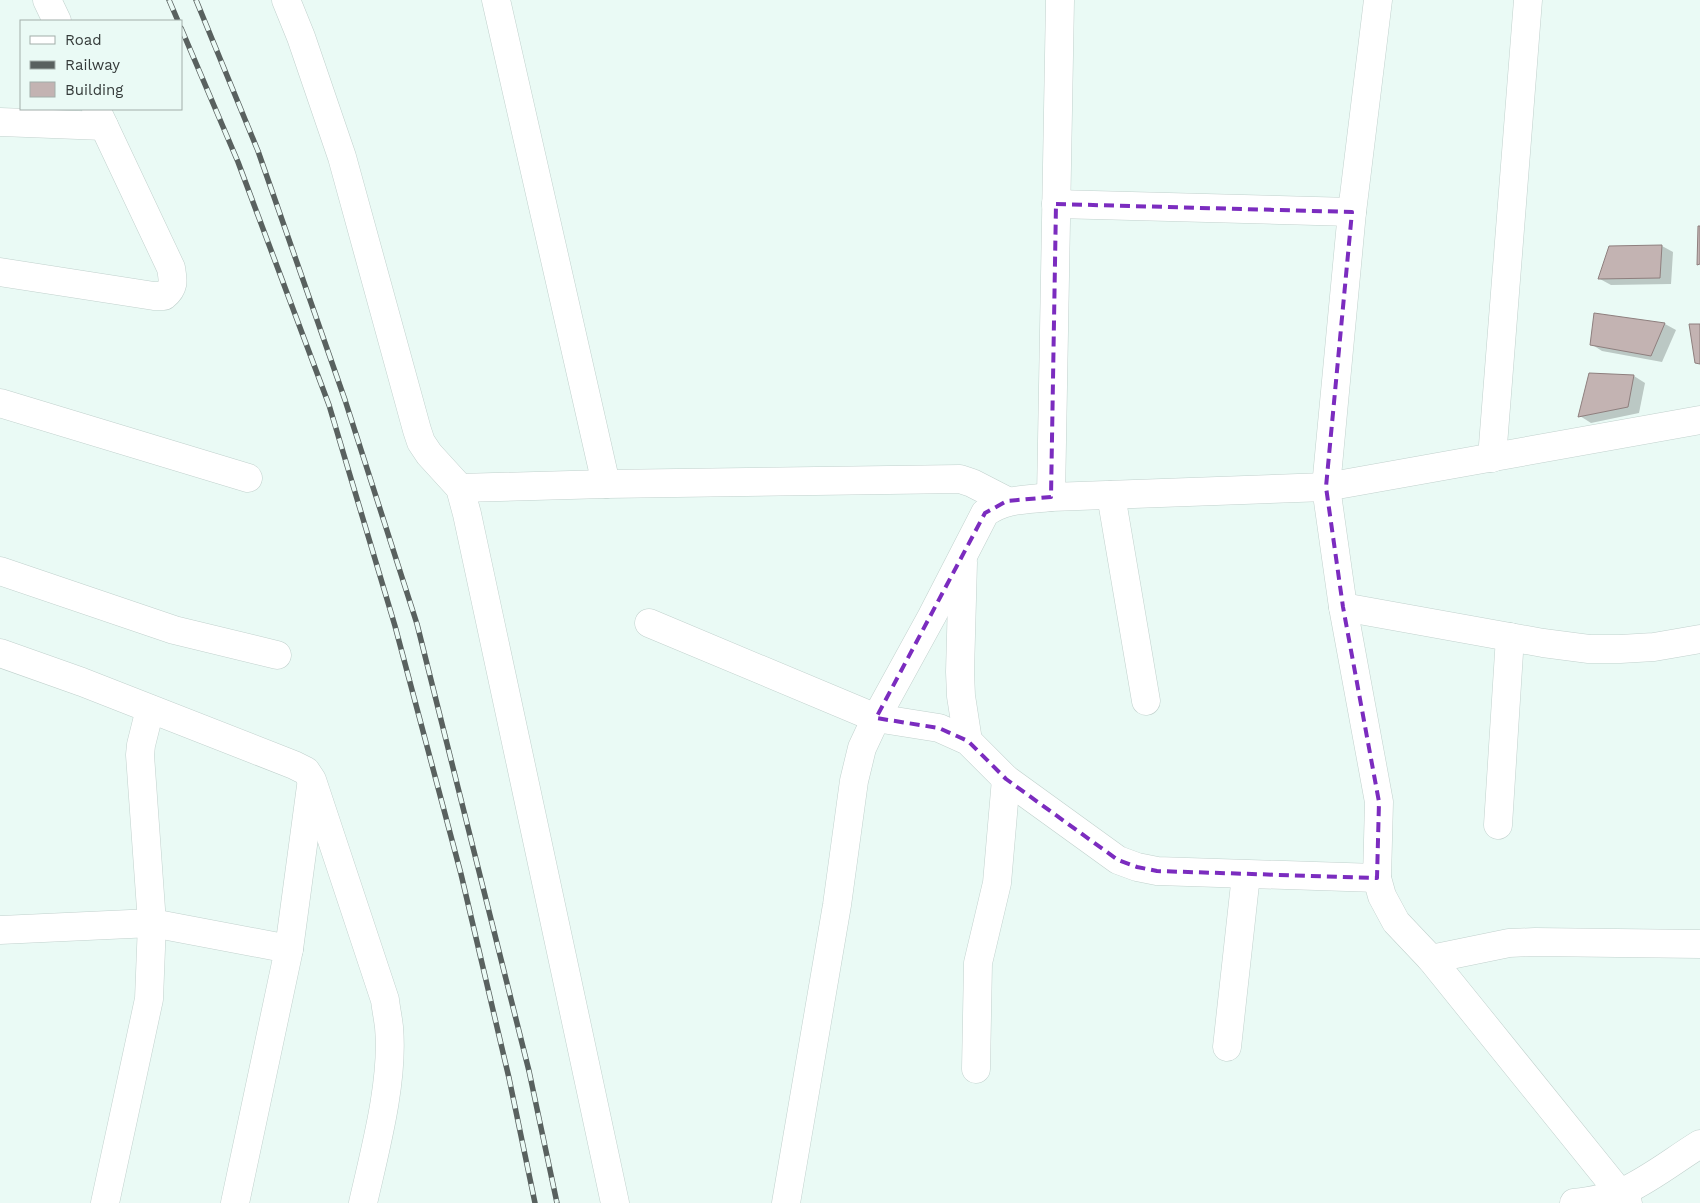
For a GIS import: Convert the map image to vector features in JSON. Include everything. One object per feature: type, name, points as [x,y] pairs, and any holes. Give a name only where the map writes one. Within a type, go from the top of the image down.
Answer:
[{"type":"street","points":[[47,0],[57,20]]},
{"type":"street","points":[[286,0],[342,158],[417,430],[429,454],[460,488],[615,1203]]},
{"type":"street","points":[[496,0],[606,484]]},
{"type":"street","points":[[1051,497],[1060,0]]},
{"type":"street","points":[[1378,0],[1352,212],[1326,487],[1343,607],[1379,802],[1377,878],[1382,896],[1396,922],[1431,959],[1624,1198]]},
{"type":"street","points":[[1492,458],[1528,0]]},
{"type":"street","points":[[0,122],[100,118],[171,268],[173,281],[171,291],[164,296],[154,296],[0,272]]},
{"type":"street","points":[[1056,204],[1352,212]]},
{"type":"street","points":[[0,403],[248,478]]},
{"type":"street","points":[[786,1203],[837,905],[854,781],[862,748],[876,718],[932,616],[985,513],[1007,501],[1051,497],[1326,487],[1700,420]]},
{"type":"street","points":[[460,488],[960,479],[1007,501]]},
{"type":"street","points":[[1111,495],[1146,701]]},
{"type":"street","points":[[964,553],[960,672],[961,696],[968,741]]},
{"type":"street","points":[[0,571],[174,630],[277,654]]},
{"type":"street","points":[[1343,607],[1589,649],[1620,650],[1654,647],[1700,639]]},
{"type":"street","points":[[649,623],[876,718],[939,728],[968,741],[1006,779],[1118,860],[1136,867],[1157,872],[1377,878]]},
{"type":"street","points":[[1498,825],[1510,637]]},
{"type":"street","points":[[0,653],[82,682],[294,765],[306,771],[312,780],[385,1000],[389,1028],[388,1073],[382,1119],[363,1203]]},
{"type":"street","points":[[105,1203],[149,999],[152,922],[140,763],[141,746],[150,709]]},
{"type":"street","points":[[976,1069],[978,963],[996,883],[1006,779]]},
{"type":"street","points":[[235,1203],[289,949],[312,780]]},
{"type":"street","points":[[1227,1047],[1246,875]]},
{"type":"street","points":[[0,930],[152,922],[289,949]]},
{"type":"street","points":[[1431,959],[1509,943],[1700,944]]},
{"type":"street","points":[[1574,1203],[1624,1198],[1638,1183],[1700,1144]]},
{"type":"highlighted area","points":[[1056,204],[1352,212],[1326,487],[1343,607],[1379,802],[1377,878],[1157,871],[1137,867],[1118,860],[1006,779],[968,741],[939,728],[876,718],[985,513],[1007,501],[1051,497]]},
{"type":"building","points":[[1698,226],[1700,226],[1700,264],[1697,265]]},
{"type":"building","points":[[1662,245],[1660,278],[1598,279],[1609,246]]},
{"type":"building","points":[[1594,313],[1665,323],[1651,356],[1590,345]]},
{"type":"building","points":[[1689,324],[1700,324],[1700,364],[1695,363]]},
{"type":"building","points":[[1589,373],[1634,375],[1628,407],[1578,417]]},
{"type":"railway","points":[[169,0],[178,20]]},
{"type":"railway","points":[[196,0],[258,151],[345,400],[417,624],[529,1071],[557,1203]]},
{"type":"railway","points":[[182,30],[238,162],[329,405],[395,626],[461,874],[509,1078],[535,1203]]}]
